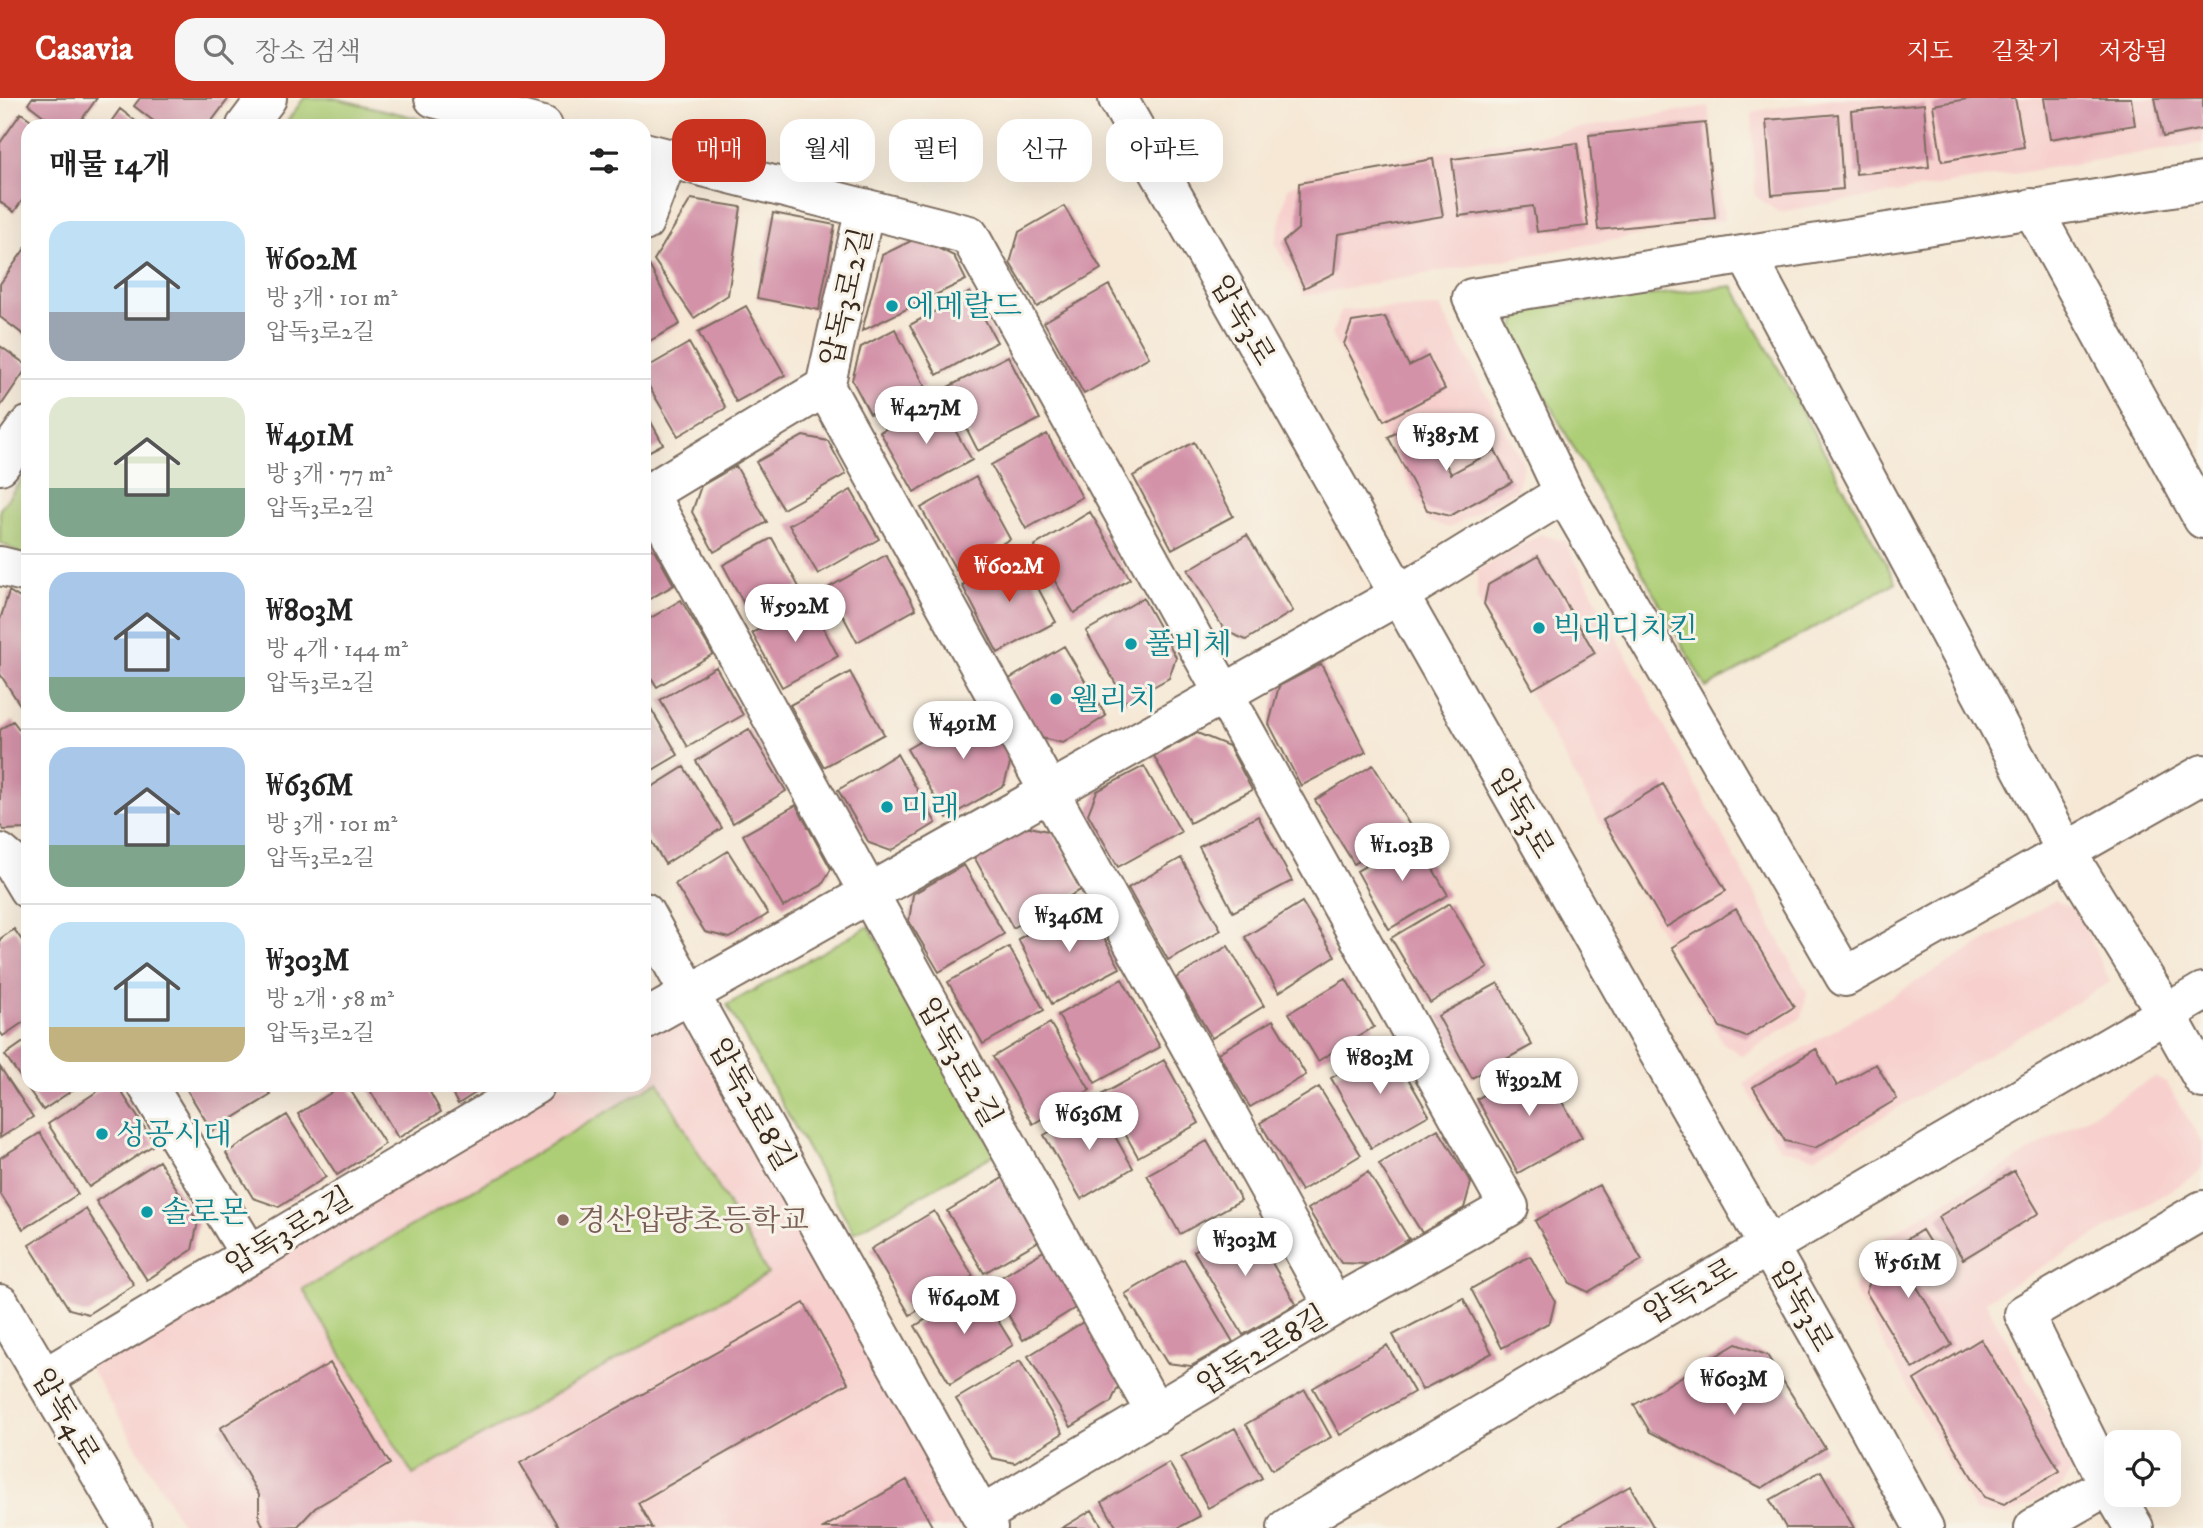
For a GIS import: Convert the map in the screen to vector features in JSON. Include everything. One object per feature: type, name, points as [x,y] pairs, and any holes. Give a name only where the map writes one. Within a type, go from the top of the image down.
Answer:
[{"type":"street","points":[[251,119],[267,98]]},
{"type":"street","points":[[434,98],[515,119]]},
{"type":"street","name":"압독3로","points":[[1126,98],[1399,594],[1768,1245],[1924,1528]]},
{"type":"street","points":[[651,183],[656,155],[968,235],[1223,693]]},
{"type":"street","points":[[2203,182],[1472,298],[1563,493],[1845,977],[2203,774]]},
{"type":"street","name":"압독3로2길","points":[[866,208],[825,387],[1334,1306]]},
{"type":"street","points":[[2032,208],[2203,519]]},
{"type":"street","points":[[1746,256],[2067,853],[2166,1013],[2203,1079]]},
{"type":"street","points":[[651,492],[825,387]]},
{"type":"street","points":[[0,465],[21,436]]},
{"type":"street","points":[[651,1016],[1399,594],[1563,493]]},
{"type":"street","name":"압독3로2길","points":[[651,504],[1156,1414]]},
{"type":"street","points":[[0,566],[21,571]]},
{"type":"street","name":"압독2로8길","points":[[651,924],[985,1522],[1334,1306],[1509,1207],[1223,693]]},
{"type":"street","name":"압독2로","points":[[1287,1528],[2203,992]]},
{"type":"street","points":[[151,1092],[250,1255]]},
{"type":"street","name":"압독3로2길","points":[[44,1378],[523,1092]]},
{"type":"street","points":[[2104,1475],[2024,1314],[2203,1210]]},
{"type":"street","name":"압독4로","points":[[0,1304],[132,1528]]},
{"type":"street","points":[[2035,1528],[2104,1488]]},
{"type":"street","points":[[2122,1507],[2134,1528]]},
{"type":"shaded area","points":[[1833,98],[2203,98],[2203,143],[1778,212],[1755,196],[1752,112]]},
{"type":"shaded area","points":[[1708,106],[1724,220],[1304,296],[1275,244],[1288,188],[1309,175]]},
{"type":"shaded area","points":[[1440,307],[1524,464],[1517,489],[1449,528],[1428,521],[1331,334],[1342,310]]},
{"type":"shaded area","points":[[1540,534],[1565,541],[1807,992],[1802,1017],[1742,1056],[1722,1042],[1477,599],[1477,571]]},
{"type":"shaded area","points":[[2055,900],[2077,911],[2110,982],[1815,1157],[1779,1148],[1744,1083]]},
{"type":"shaded area","name":"경산압량초등학교","points":[[690,993],[992,1528],[184,1528],[82,1354],[523,1092],[651,1092],[651,1016]]},
{"type":"shaded area","points":[[2155,1077],[2166,1082],[2203,1144],[2203,1164],[2198,1174],[1985,1301],[2075,1464],[2062,1487],[2007,1516],[1975,1511],[1854,1289],[1875,1243]]},
{"type":"green space","points":[[304,98],[334,98],[421,119],[289,119]]},
{"type":"green space","points":[[1733,286],[1896,582],[1706,688],[1512,336],[1519,310]]},
{"type":"green space","points":[[21,480],[21,554],[0,542],[0,509]]},
{"type":"green space","points":[[869,926],[995,1154],[854,1233],[727,1005]]},
{"type":"green space","points":[[658,1082],[768,1274],[413,1475],[303,1289],[641,1092],[651,1092],[651,1086]]},
{"type":"building","points":[[32,98],[97,98],[82,119],[48,119],[28,104]]},
{"type":"building","points":[[140,98],[229,98],[213,119],[151,119],[134,106]]},
{"type":"building","points":[[1973,98],[2015,98],[2024,147],[1942,161],[1933,105]]},
{"type":"building","points":[[2044,98],[2131,98],[2135,125],[2050,139]]},
{"type":"building","points":[[2155,98],[2203,98],[2203,129],[2163,137]]},
{"type":"building","points":[[1924,104],[1929,167],[1856,174],[1851,111]]},
{"type":"building","points":[[120,109],[133,119],[113,119]]},
{"type":"building","points":[[21,113],[30,119],[21,119],[21,202],[14,212],[0,202],[0,143]]},
{"type":"building","points":[[1838,114],[1843,189],[1772,195],[1766,120]]},
{"type":"building","points":[[1705,123],[1715,218],[1598,230],[1589,135]]},
{"type":"building","points":[[1577,143],[1588,226],[1537,232],[1533,206],[1459,216],[1452,159]]},
{"type":"building","points":[[1433,159],[1443,216],[1338,234],[1334,273],[1304,288],[1283,242],[1298,229],[1299,183]]},
{"type":"building","points":[[691,199],[741,207],[728,295],[694,318],[654,260]]},
{"type":"building","points":[[1064,206],[1101,269],[1037,307],[1010,263],[1019,232]]},
{"type":"building","points":[[773,213],[835,225],[819,310],[757,298]]},
{"type":"building","name":"에메랄드","points":[[917,238],[954,256],[966,280],[862,331],[882,255]]},
{"type":"building","points":[[21,254],[21,333],[0,317],[0,284]]},
{"type":"building","points":[[651,269],[680,324],[651,340]]},
{"type":"building","points":[[1109,285],[1149,357],[1084,394],[1044,322]]},
{"type":"building","points":[[970,292],[997,342],[937,375],[910,325]]},
{"type":"building","points":[[746,306],[785,375],[736,402],[698,332]]},
{"type":"building","points":[[1385,317],[1409,366],[1428,356],[1445,389],[1384,421],[1344,344],[1352,322]]},
{"type":"building","points":[[895,329],[925,386],[870,414],[852,380],[861,347]]},
{"type":"building","points":[[689,343],[726,408],[678,436],[651,390],[651,365]]},
{"type":"building","points":[[0,346],[21,361],[21,376],[0,407]]},
{"type":"building","points":[[1008,356],[1040,419],[978,451],[946,388]]},
{"type":"building","points":[[938,400],[972,460],[914,492],[880,432]]},
{"type":"building","points":[[1422,419],[1451,474],[1495,450],[1512,482],[1450,516],[1427,510],[1388,437]]},
{"type":"building","points":[[651,422],[663,444],[651,450]]},
{"type":"building","points":[[1047,434],[1082,497],[1026,529],[991,465]]},
{"type":"building","points":[[803,436],[828,441],[846,474],[783,509],[756,462]]},
{"type":"building","points":[[1194,442],[1233,516],[1172,549],[1133,476]]},
{"type":"building","points":[[736,466],[767,522],[714,552],[692,512],[701,486]]},
{"type":"building","points":[[976,477],[1010,539],[956,570],[921,508]]},
{"type":"building","points":[[851,490],[879,539],[818,574],[789,525]]},
{"type":"building","points":[[1090,512],[1130,579],[1074,613],[1034,546]]},
{"type":"building","points":[[1247,535],[1293,611],[1246,640],[1225,631],[1188,570]]},
{"type":"building","points":[[772,538],[799,587],[750,615],[723,565]]},
{"type":"building","points":[[651,548],[655,551],[674,585],[651,598]]},
{"type":"building","points":[[1020,554],[1056,622],[998,653],[962,585]]},
{"type":"building","points":[[886,555],[916,609],[857,642],[828,588]]},
{"type":"building","name":"빅대디치킨","points":[[1538,556],[1595,653],[1533,689],[1484,604],[1488,585]]},
{"type":"building","points":[[9,591],[21,599],[21,706],[0,674],[0,620]]},
{"type":"building","name":"풀비체","points":[[1143,598],[1176,657],[1169,678],[1126,702],[1086,631]]},
{"type":"building","points":[[681,600],[713,654],[657,687],[651,677],[651,618]]},
{"type":"building","points":[[810,602],[838,656],[782,687],[752,633]]},
{"type":"building","name":"웰리치","points":[[1064,646],[1106,716],[1063,743],[1041,738],[1006,681]]},
{"type":"building","points":[[1321,664],[1366,752],[1301,786],[1269,724],[1279,686]]},
{"type":"building","points":[[716,667],[743,715],[688,747],[660,700]]},
{"type":"building","points":[[850,672],[884,734],[824,767],[790,705]]},
{"type":"building","points":[[982,705],[1012,757],[1004,785],[947,818],[907,749]]},
{"type":"building","points":[[651,709],[678,755],[651,771]]},
{"type":"building","points":[[13,721],[21,732],[21,829],[4,830],[0,825],[0,730]]},
{"type":"building","points":[[749,729],[786,791],[733,823],[696,761]]},
{"type":"building","points":[[1197,733],[1229,746],[1252,790],[1190,823],[1154,756]]},
{"type":"building","name":"미래","points":[[897,754],[936,823],[891,851],[869,843],[838,790]]},
{"type":"building","points":[[1373,765],[1412,829],[1354,864],[1315,800]]},
{"type":"building","points":[[1144,766],[1181,832],[1118,867],[1088,814],[1097,791]]},
{"type":"building","points":[[684,767],[722,828],[665,864],[651,841],[651,788]]},
{"type":"building","points":[[1663,784],[1726,891],[1666,927],[1603,820]]},
{"type":"building","points":[[796,805],[831,869],[822,885],[783,907],[743,835]]},
{"type":"building","points":[[1258,816],[1292,881],[1233,912],[1199,847]]},
{"type":"building","points":[[1025,826],[1052,832],[1084,888],[1013,928],[973,855]]},
{"type":"building","points":[[1415,838],[1448,895],[1389,929],[1357,871]]},
{"type":"building","points":[[728,851],[768,914],[730,938],[705,932],[675,884]]},
{"type":"building","points":[[1181,858],[1221,930],[1168,960],[1128,888]]},
{"type":"building","points":[[964,865],[1004,934],[939,972],[909,921],[913,894]]},
{"type":"building","points":[[1302,902],[1335,956],[1279,992],[1245,937]]},
{"type":"building","points":[[1085,903],[1120,968],[1052,1004],[1018,939]]},
{"type":"building","points":[[1450,903],[1488,968],[1430,1003],[1391,938]]},
{"type":"building","points":[[1736,909],[1794,1007],[1746,1037],[1720,1027],[1672,947]]},
{"type":"building","points":[[14,929],[21,939],[21,1024],[3,1036],[0,1032],[0,939]]},
{"type":"building","points":[[1228,946],[1264,1006],[1212,1038],[1176,978]]},
{"type":"building","points":[[1009,947],[1044,1010],[983,1044],[948,982]]},
{"type":"building","points":[[1122,979],[1160,1047],[1095,1083],[1058,1015]]},
{"type":"building","points":[[1346,979],[1374,1027],[1318,1061],[1289,1013]]},
{"type":"building","points":[[1498,983],[1532,1045],[1472,1078],[1438,1016]]},
{"type":"building","points":[[1273,1020],[1306,1075],[1250,1107],[1218,1053]]},
{"type":"building","points":[[1050,1023],[1090,1090],[1033,1124],[993,1057]]},
{"type":"building","points":[[21,1044],[21,1078],[5,1055]]},
{"type":"building","points":[[1389,1045],[1429,1115],[1371,1148],[1331,1078]]},
{"type":"building","points":[[1816,1049],[1837,1086],[1876,1064],[1897,1099],[1815,1148],[1785,1141],[1753,1087]]},
{"type":"building","points":[[1164,1060],[1199,1123],[1138,1157],[1103,1094]]},
{"type":"building","points":[[1540,1063],[1582,1137],[1518,1173],[1477,1099]]},
{"type":"building","points":[[0,1067],[33,1117],[0,1138]]},
{"type":"building","points":[[1319,1087],[1361,1155],[1301,1191],[1260,1123]]},
{"type":"building","points":[[31,1092],[70,1092],[43,1110]]},
{"type":"building","name":"성공시대","points":[[96,1092],[122,1092],[155,1144],[89,1187],[48,1124]]},
{"type":"building","points":[[188,1092],[269,1092],[271,1095],[212,1131]]},
{"type":"building","points":[[332,1092],[352,1092],[385,1144],[337,1175],[298,1114]]},
{"type":"building","points":[[371,1092],[430,1092],[441,1112],[398,1138]]},
{"type":"building","points":[[451,1092],[477,1092],[458,1104]]},
{"type":"building","points":[[1097,1105],[1133,1168],[1081,1199],[1044,1135]]},
{"type":"building","points":[[287,1115],[326,1177],[279,1207],[253,1198],[226,1153]]},
{"type":"building","points":[[1438,1129],[1471,1183],[1464,1208],[1422,1233],[1379,1164]]},
{"type":"building","points":[[40,1133],[78,1194],[23,1229],[0,1193],[0,1158]]},
{"type":"building","points":[[1207,1141],[1241,1200],[1180,1234],[1147,1175]]},
{"type":"building","name":"솔로몬","points":[[159,1161],[198,1222],[192,1250],[147,1280],[96,1201]]},
{"type":"building","points":[[2014,1171],[2039,1213],[1963,1259],[1938,1217]]},
{"type":"building","points":[[1368,1172],[1409,1239],[1368,1264],[1341,1263],[1308,1209]]},
{"type":"building","points":[[1008,1175],[1044,1238],[984,1273],[947,1211]]},
{"type":"building","points":[[1599,1185],[1642,1260],[1588,1292],[1570,1283],[1535,1221]]},
{"type":"building","points":[[86,1209],[134,1285],[88,1314],[69,1309],[29,1245]]},
{"type":"building","points":[[934,1211],[973,1276],[910,1315],[871,1249]]},
{"type":"building","points":[[1247,1220],[1296,1304],[1243,1335],[1194,1251]]},
{"type":"building","points":[[1922,1230],[1940,1259],[1911,1277],[1952,1345],[1913,1369],[1866,1292],[1880,1256]]},
{"type":"building","points":[[1047,1249],[1080,1305],[1023,1340],[990,1284]]},
{"type":"building","points":[[1530,1256],[1555,1301],[1550,1322],[1502,1348],[1471,1289]]},
{"type":"building","points":[[1184,1259],[1233,1342],[1191,1366],[1167,1363],[1125,1294]]},
{"type":"building","points":[[977,1287],[1013,1345],[950,1384],[915,1326]]},
{"type":"building","points":[[1463,1298],[1492,1353],[1422,1390],[1393,1335]]},
{"type":"building","points":[[804,1303],[848,1383],[638,1503],[652,1528],[559,1528],[520,1463]]},
{"type":"building","points":[[1085,1321],[1121,1380],[1111,1402],[1071,1427],[1028,1356]]},
{"type":"building","points":[[1981,1339],[2060,1471],[2004,1504],[1984,1497],[1914,1380]]},
{"type":"building","points":[[1736,1344],[1767,1355],[1825,1448],[1762,1488],[1650,1432],[1634,1405]]},
{"type":"building","points":[[1387,1345],[1414,1392],[1340,1435],[1313,1388]]},
{"type":"building","points":[[1020,1361],[1063,1433],[1015,1463],[992,1458],[956,1399]]},
{"type":"building","points":[[330,1363],[390,1464],[315,1508],[298,1526],[264,1528],[259,1517],[259,1495],[220,1428]]},
{"type":"building","points":[[1305,1390],[1331,1437],[1272,1470],[1246,1424]]},
{"type":"building","points":[[1235,1428],[1262,1478],[1208,1508],[1181,1458]]},
{"type":"building","points":[[1169,1463],[1200,1516],[1178,1528],[1117,1528],[1102,1502]]},
{"type":"building","points":[[1821,1471],[1854,1528],[1786,1528],[1770,1500]]},
{"type":"building","points":[[907,1480],[933,1528],[823,1528]]},
{"type":"building","points":[[1630,1486],[1654,1528],[1556,1528]]},
{"type":"building","points":[[1092,1510],[1103,1528],[1062,1528]]},
{"type":"place","name":"에메랄드","points":[[892,306]]},
{"type":"place","name":"빅대디치킨","points":[[1539,628]]},
{"type":"place","name":"풀비체","points":[[1131,644]]},
{"type":"place","name":"웰리치","points":[[1056,699]]},
{"type":"place","name":"미래","points":[[887,807]]},
{"type":"place","name":"성공시대","points":[[102,1134]]},
{"type":"place","name":"솔로몬","points":[[147,1212]]},
{"type":"place","name":"경산압량초등학교","points":[[563,1220]]}]
